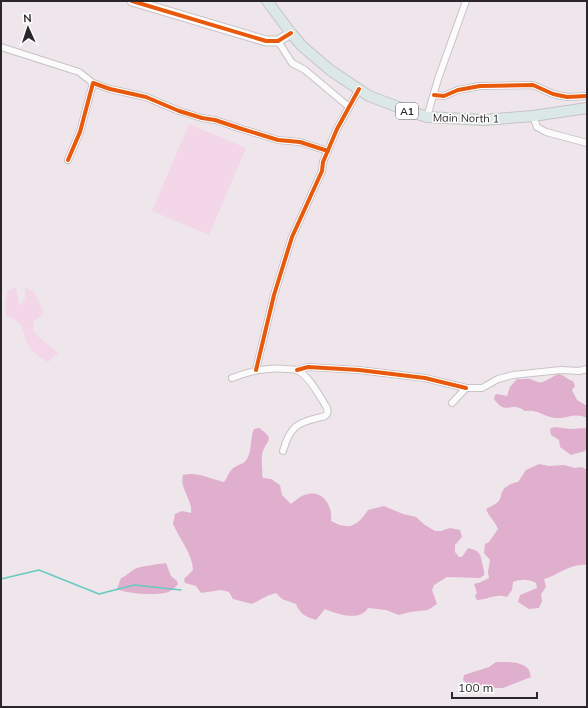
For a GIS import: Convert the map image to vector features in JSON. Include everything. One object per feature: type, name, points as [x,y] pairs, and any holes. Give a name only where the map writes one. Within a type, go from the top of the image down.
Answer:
[{"type":"main road","name":"Main North 1","points":[[267,1],[302,46],[330,70],[369,96],[406,110],[427,117],[484,120],[533,116],[587,108]]},
{"type":"street","points":[[132,1],[266,41],[278,41],[291,33]]},
{"type":"street","points":[[427,117],[457,24],[466,1]]},
{"type":"street","points":[[278,41],[292,63],[305,70],[349,107]]},
{"type":"street","points":[[1,47],[79,72],[93,83],[110,90],[146,97],[179,111],[202,118],[215,120],[278,140],[307,144],[328,152]]},
{"type":"street","points":[[68,160],[80,132],[93,83]]},
{"type":"street","points":[[434,95],[444,96],[458,90],[480,86],[533,85],[554,94],[567,97],[587,96]]},
{"type":"street","points":[[256,370],[274,295],[292,237],[322,171],[323,162],[337,129],[359,89]]},
{"type":"street","points":[[533,116],[537,126],[546,132],[587,143]]},
{"type":"street","points":[[232,378],[256,370],[276,367],[297,370],[308,367],[359,370],[425,378],[466,388],[482,388],[498,379],[512,375],[561,370],[579,371],[587,369]]},
{"type":"street","points":[[283,451],[286,439],[293,428],[305,422],[325,416],[328,411],[317,391],[297,370]]},
{"type":"street","points":[[452,403],[466,388]]},
{"type":"shaded area","points":[[189,124],[246,148],[209,235],[152,211]]},
{"type":"shaded area","points":[[16,287],[19,306],[25,299],[25,287],[34,292],[44,313],[33,322],[33,331],[58,353],[48,362],[30,348],[21,325],[6,316],[5,302],[8,291]]},
{"type":"shaded area","points":[[559,374],[573,381],[575,386],[572,390],[577,400],[587,406],[587,418],[582,416],[574,416],[555,418],[533,411],[525,411],[516,407],[506,408],[498,404],[494,399],[495,395],[497,394],[507,396],[510,387],[517,379],[529,379],[541,382]]},
{"type":"shaded area","points":[[554,427],[571,429],[587,428],[587,447],[585,451],[571,455],[560,447],[559,440],[551,435],[550,429]]},
{"type":"shaded area","points":[[259,428],[265,432],[269,438],[262,455],[263,478],[271,479],[280,485],[282,495],[291,504],[304,495],[310,493],[321,496],[325,499],[330,509],[331,521],[343,526],[356,523],[368,510],[384,506],[403,514],[416,517],[435,531],[450,528],[460,530],[462,537],[455,545],[455,552],[459,557],[462,557],[468,548],[478,552],[484,575],[480,578],[447,577],[434,585],[432,590],[437,604],[428,610],[399,615],[386,610],[368,608],[360,615],[348,616],[325,609],[316,620],[304,615],[296,604],[282,599],[276,593],[252,604],[233,599],[229,592],[221,590],[201,593],[196,586],[185,583],[184,579],[193,570],[192,564],[188,552],[173,524],[175,514],[182,511],[191,513],[190,503],[183,485],[183,475],[199,475],[224,482],[231,470],[247,459],[254,429]]},
{"type":"shaded area","points":[[539,464],[549,466],[564,465],[575,468],[582,467],[587,470],[587,565],[570,567],[544,579],[546,587],[541,594],[542,601],[539,608],[529,609],[518,602],[520,595],[537,588],[536,583],[528,580],[513,582],[512,590],[507,597],[495,596],[477,600],[475,596],[477,593],[474,584],[489,578],[488,572],[490,560],[484,553],[485,544],[489,542],[498,529],[486,509],[498,502],[503,490],[509,485],[518,482],[526,470]]},
{"type":"shaded area","points":[[166,563],[171,576],[177,581],[178,584],[170,591],[160,594],[147,594],[121,591],[117,589],[121,578],[135,569]]},
{"type":"shaded area","points":[[496,662],[523,665],[529,670],[531,677],[503,688],[468,684],[463,680],[464,675],[489,667]]},
{"type":"waterway","points":[[1,579],[39,570],[99,594],[134,585],[181,590]]},
{"type":"cycle path","points":[[132,1],[266,41],[278,41],[291,33]]},
{"type":"cycle path","points":[[68,160],[80,132],[93,83],[110,89],[146,97],[179,111],[202,118],[215,120],[278,140],[300,142],[328,151]]},
{"type":"cycle path","points":[[434,95],[444,96],[458,90],[480,86],[533,85],[553,94],[567,97],[587,96]]},
{"type":"cycle path","points":[[256,370],[274,295],[292,237],[322,171],[323,162],[337,129],[359,89]]},
{"type":"cycle path","points":[[297,370],[308,367],[359,370],[425,378],[466,388]]}]
